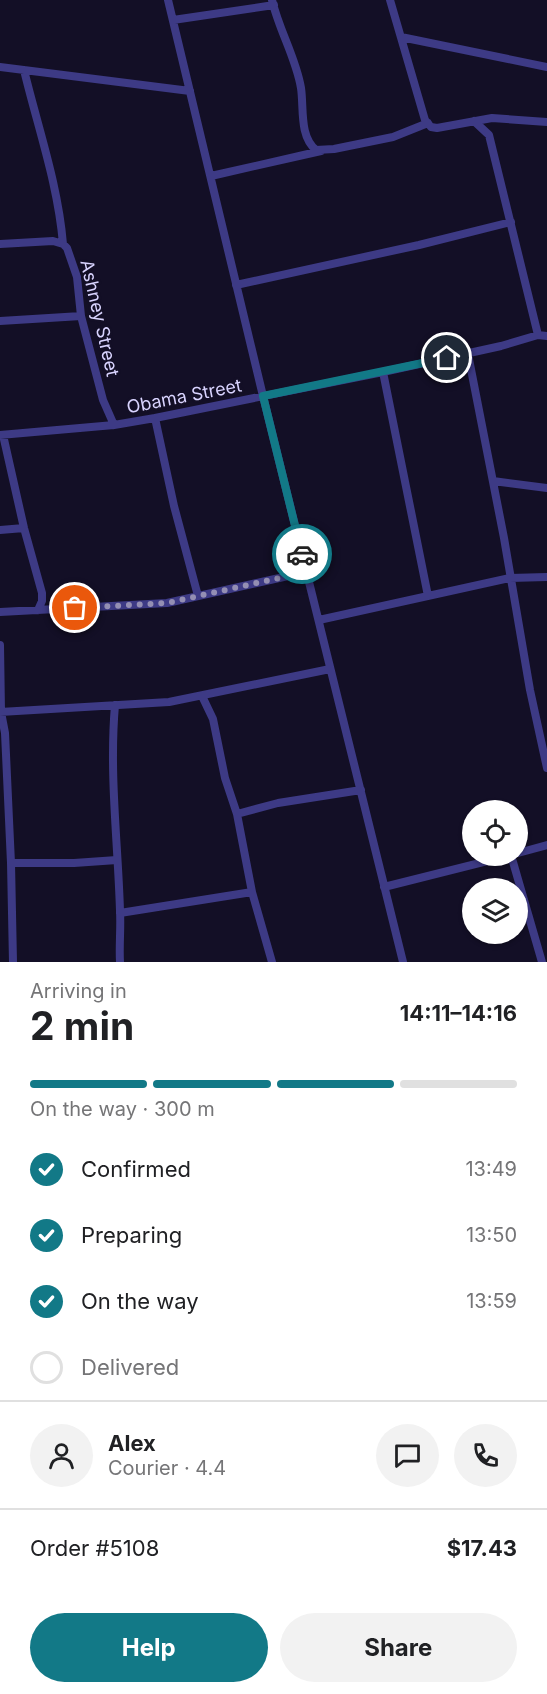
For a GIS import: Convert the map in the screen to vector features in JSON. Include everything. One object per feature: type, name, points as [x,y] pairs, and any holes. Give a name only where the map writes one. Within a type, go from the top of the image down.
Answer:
[{"type":"street","points":[[168,0],[403,962]]},
{"type":"street","points":[[390,0],[422,110],[428,123],[437,128],[500,118],[547,122]]},
{"type":"street","points":[[173,20],[273,3],[301,85],[305,132],[310,145],[315,150],[323,151]]},
{"type":"street","points":[[400,37],[547,67]]},
{"type":"street","points":[[0,67],[190,91]]},
{"type":"street","points":[[24,70],[53,177],[61,217],[63,244]]},
{"type":"street","points":[[474,121],[489,135],[537,335]]},
{"type":"street","points":[[211,176],[393,137],[428,123]]},
{"type":"street","points":[[236,285],[419,245],[511,222]]},
{"type":"street","name":"Ashney Street","points":[[0,244],[53,241],[63,244],[69,252],[77,277],[81,316],[103,400],[114,425]]},
{"type":"street","points":[[0,321],[81,316]]},
{"type":"street","name":"Obama Street","points":[[2,435],[114,425],[155,418],[468,354],[537,335],[547,336]]},
{"type":"street","points":[[468,354],[530,690],[547,768]]},
{"type":"street","points":[[383,372],[428,596]]},
{"type":"street","points":[[155,418],[174,506],[198,596]]},
{"type":"street","points":[[2,435],[42,593],[42,601],[38,610]]},
{"type":"street","points":[[493,481],[547,488]]},
{"type":"street","points":[[0,530],[24,528]]},
{"type":"street","points":[[1,614],[167,603],[306,572]]},
{"type":"street","points":[[320,620],[510,578],[547,577]]},
{"type":"street","points":[[0,645],[1,712],[5,733],[4,836],[11,863],[13,962]]},
{"type":"street","points":[[1,712],[169,702],[330,669]]},
{"type":"street","points":[[202,696],[213,720],[225,777],[237,813],[252,892],[272,962]]},
{"type":"street","points":[[115,705],[113,731],[120,962]]},
{"type":"street","points":[[237,813],[279,803],[361,790]]},
{"type":"street","points":[[528,850],[547,845]]},
{"type":"street","points":[[11,863],[117,860]]},
{"type":"street","points":[[384,886],[466,866]]},
{"type":"street","points":[[514,866],[542,962]]},
{"type":"street","points":[[120,913],[252,892]]},
{"type":"way so far","points":[[75,608],[167,603],[306,572],[302,554]]},
{"type":"route","points":[[302,554],[263,396],[447,358]]}]
